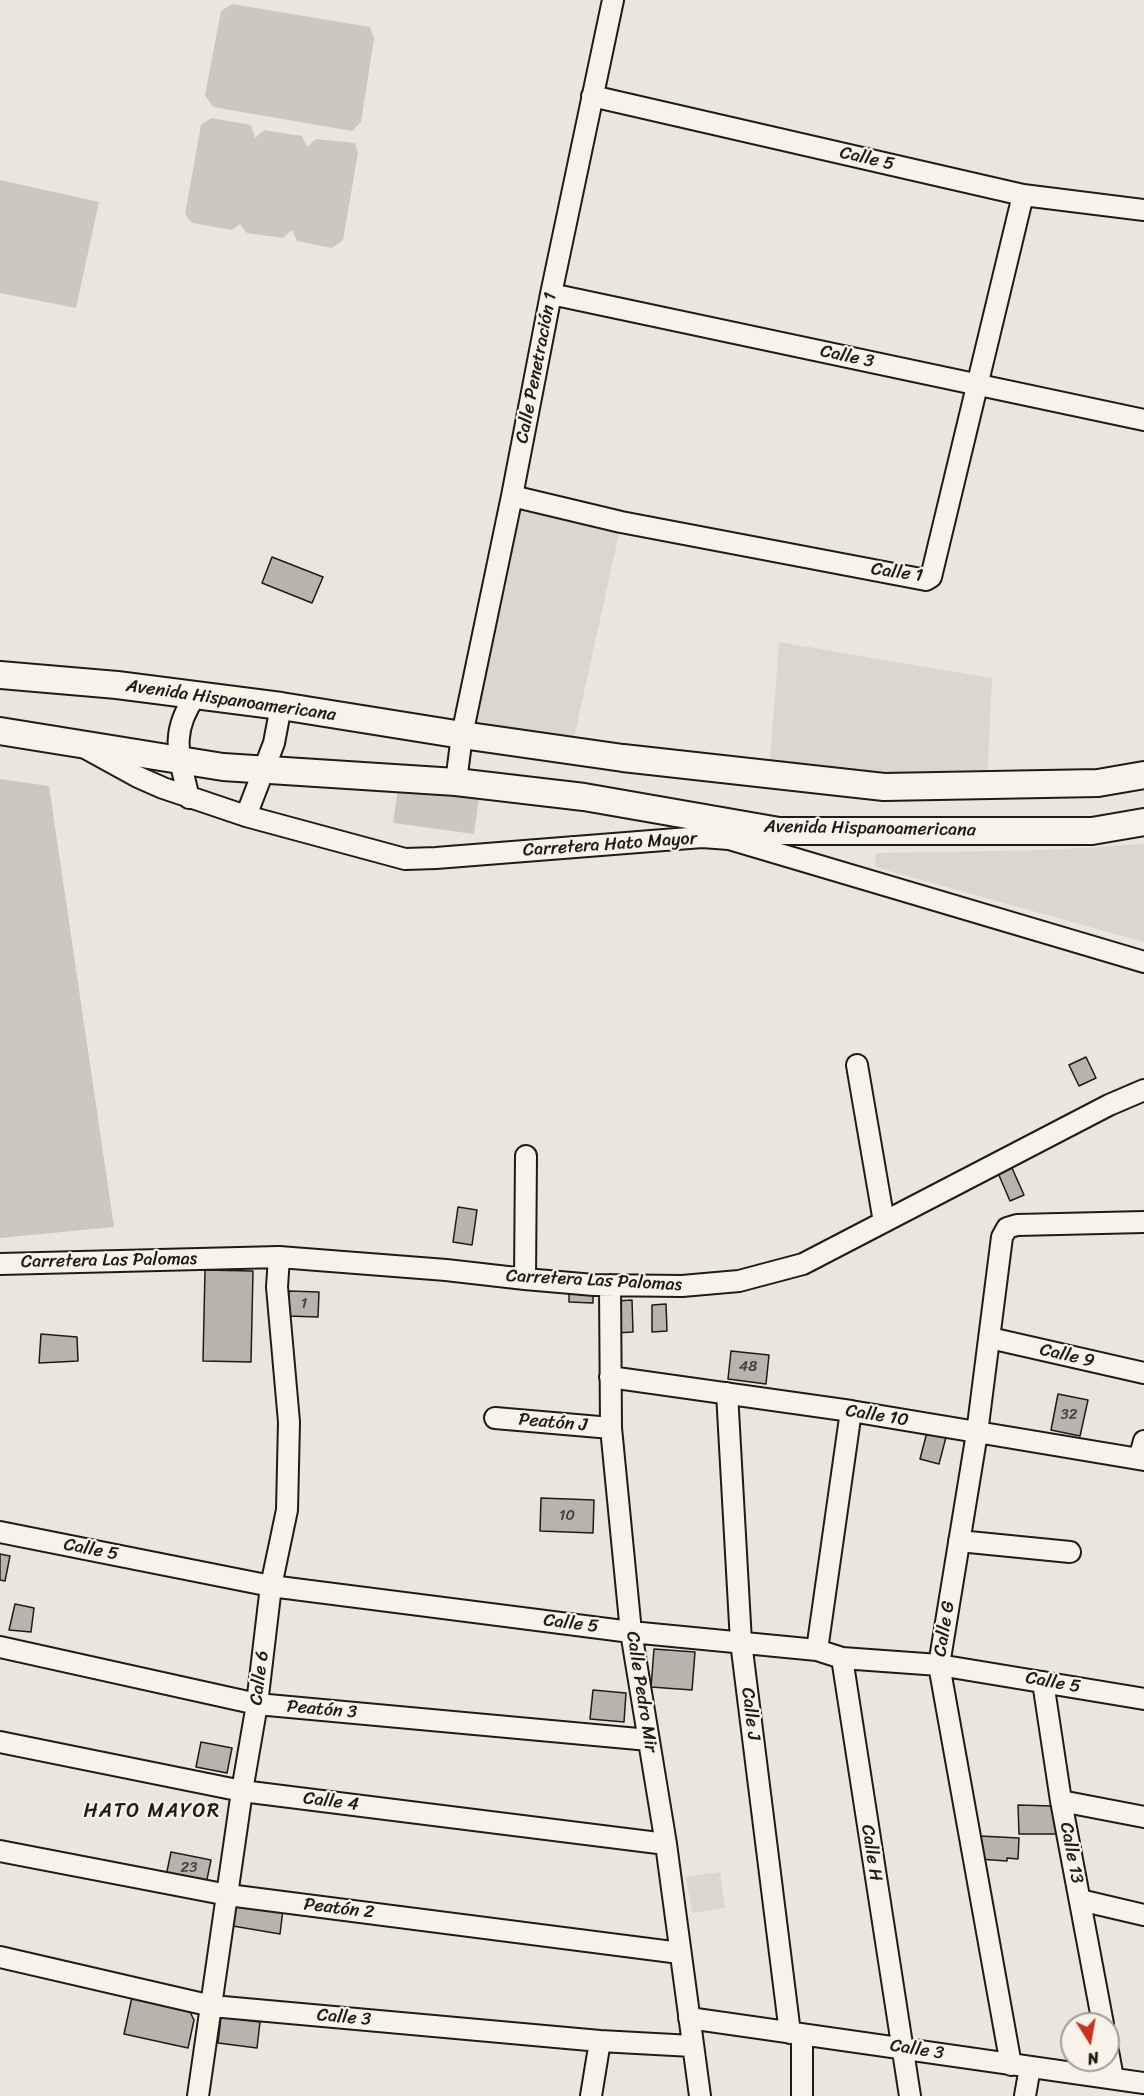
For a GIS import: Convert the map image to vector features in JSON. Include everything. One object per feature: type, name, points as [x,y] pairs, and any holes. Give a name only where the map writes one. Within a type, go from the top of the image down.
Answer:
[{"type":"main road","name":"Avenida Hispanoamericana","points":[[0,675],[117,685],[196,695],[623,758],[884,787],[1098,783],[1144,774]]},
{"type":"main road","name":"Avenida Hispanoamericana","points":[[0,731],[264,771],[456,782],[584,797],[779,831],[1092,831],[1144,822]]},
{"type":"street","name":"Calle Penetración 1","points":[[462,735],[613,0]]},
{"type":"street","name":"Calle 5","points":[[592,96],[1023,195],[1144,210]]},
{"type":"street","name":"Calle 1","points":[[512,496],[621,522],[926,580],[931,577],[1023,195]]},
{"type":"street","name":"Calle 3","points":[[551,294],[1144,420]]},
{"type":"street","points":[[189,798],[180,760],[179,731],[183,712],[196,695]]},
{"type":"street","points":[[246,816],[277,731],[281,706]]},
{"type":"street","points":[[456,782],[462,735]]},
{"type":"street","name":"Carretera Hato Mayor","points":[[79,744],[138,777],[189,798],[246,816],[405,859],[702,837],[729,839],[1144,962]]},
{"type":"street","points":[[857,1065],[884,1222]]},
{"type":"street","name":"Carretera Las Palomas","points":[[0,1264],[279,1257],[446,1270],[525,1280],[610,1285],[682,1286],[740,1281],[803,1264],[1108,1105],[1144,1090]]},
{"type":"street","points":[[525,1280],[526,1156]]},
{"type":"street","name":"Calle G","points":[[1025,2096],[1021,2066],[939,1665],[977,1433],[1002,1237],[1007,1228],[1017,1224],[1144,1222]]},
{"type":"street","name":"Calle 6","points":[[198,2096],[242,1791],[257,1704],[271,1586],[287,1510],[289,1422],[278,1298],[279,1257]]},
{"type":"street","name":"Calle Pedro Mir","points":[[610,1285],[611,1428],[631,1632],[666,1844],[700,2096]]},
{"type":"street","name":"Calle 9","points":[[990,1338],[1144,1373]]},
{"type":"street","name":"Calle 10","points":[[610,1377],[851,1411],[977,1433],[1142,1454]]},
{"type":"street","name":"Calle J","points":[[727,1394],[741,1642],[796,2034],[802,2096]]},
{"type":"street","points":[[817,1650],[851,1411]]},
{"type":"street","name":"Peatón J","points":[[495,1418],[611,1428]]},
{"type":"street","name":"Calle 5","points":[[0,1532],[271,1586],[631,1632],[817,1650],[842,1658],[939,1665],[1144,1699]]},
{"type":"street","points":[[958,1541],[1070,1552]]},
{"type":"street","name":"Peatón 3","points":[[0,1647],[257,1704],[649,1740]]},
{"type":"street","name":"Calle H","points":[[842,1658],[910,2096]]},
{"type":"street","name":"Calle 13","points":[[1043,1682],[1061,1802],[1101,2012]]},
{"type":"street","name":"Calle 4","points":[[0,1742],[242,1791],[666,1844]]},
{"type":"street","points":[[1061,1802],[1144,1817]]},
{"type":"street","name":"Peatón 2","points":[[0,1851],[228,1895],[680,1953]]},
{"type":"street","points":[[1080,1900],[1144,1915]]},
{"type":"street","name":"Calle 3","points":[[0,1957],[212,2006],[600,2041],[692,2046]]},
{"type":"street","name":"Calle 3","points":[[689,2018],[1113,2078],[1138,2087]]},
{"type":"street","points":[[591,2096],[600,2041]]},
{"type":"street","points":[[1112,2072],[1113,2078]]},
{"type":"shaded area","points":[[232,4],[370,27],[374,39],[361,122],[352,131],[213,107],[205,95],[221,11]]},
{"type":"shaded area","points":[[211,118],[251,125],[255,138],[264,130],[302,136],[307,147],[316,139],[355,143],[358,153],[343,240],[332,248],[297,241],[292,230],[283,238],[247,233],[240,224],[232,230],[192,223],[185,214],[201,125]]},
{"type":"shaded area","points":[[0,180],[99,202],[76,308],[0,293]]},
{"type":"shaded area","points":[[517,509],[620,529],[572,747],[470,731]]},
{"type":"shaded area","points":[[779,642],[992,678],[987,785],[769,774]]},
{"type":"shaded area","points":[[0,779],[49,786],[114,1227],[0,1238]]},
{"type":"shaded area","points":[[398,787],[479,798],[474,834],[393,823]]},
{"type":"shaded area","points":[[1144,844],[1144,942],[875,867],[876,853],[1047,850]]},
{"type":"shaded area","points":[[720,1872],[725,1908],[692,1913],[686,1877]]},
{"type":"building","points":[[272,557],[323,577],[312,603],[262,583]]},
{"type":"building","points":[[1086,1057],[1096,1078],[1079,1086],[1069,1065]]},
{"type":"building","points":[[1012,1168],[1024,1195],[1010,1201],[998,1173]]},
{"type":"building","points":[[458,1207],[477,1210],[472,1245],[453,1242]]},
{"type":"building","points":[[205,1270],[253,1271],[251,1362],[203,1361]]},
{"type":"building","points":[[289,1291],[319,1292],[318,1317],[288,1316]]},
{"type":"building","points":[[569,1291],[593,1292],[593,1303],[569,1302]]},
{"type":"building","points":[[632,1300],[633,1332],[616,1333],[616,1301]]},
{"type":"building","points":[[666,1304],[667,1331],[652,1332],[652,1305]]},
{"type":"building","points":[[41,1334],[77,1337],[78,1361],[39,1363]]},
{"type":"building","points":[[731,1351],[769,1355],[766,1384],[728,1379]]},
{"type":"building","points":[[1058,1394],[1088,1400],[1080,1436],[1051,1430]]},
{"type":"building","points":[[927,1432],[946,1437],[939,1464],[920,1459]]},
{"type":"building","points":[[541,1498],[594,1500],[593,1533],[540,1531]]},
{"type":"building","points":[[0,1554],[10,1556],[5,1581],[0,1580]]},
{"type":"building","points":[[15,1604],[34,1608],[31,1632],[9,1630]]},
{"type":"building","points":[[654,1649],[695,1652],[692,1690],[651,1687]]},
{"type":"building","points":[[593,1690],[626,1693],[624,1722],[590,1719]]},
{"type":"building","points":[[201,1742],[232,1748],[227,1773],[196,1767]]},
{"type":"building","points":[[1018,1805],[1053,1806],[1057,1834],[1019,1834]]},
{"type":"building","points":[[980,1836],[1019,1838],[1018,1859],[1007,1858],[1007,1861],[978,1859]]},
{"type":"building","points":[[171,1852],[211,1860],[206,1884],[166,1876]]},
{"type":"building","points":[[236,1902],[283,1909],[280,1934],[233,1926]]},
{"type":"building","points":[[132,1997],[189,2010],[194,2020],[188,2048],[124,2034]]},
{"type":"building","points":[[221,2017],[260,2022],[257,2048],[218,2043]]},
{"type":"district","name":"HATO MAYOR","points":[[152,1812]]}]
